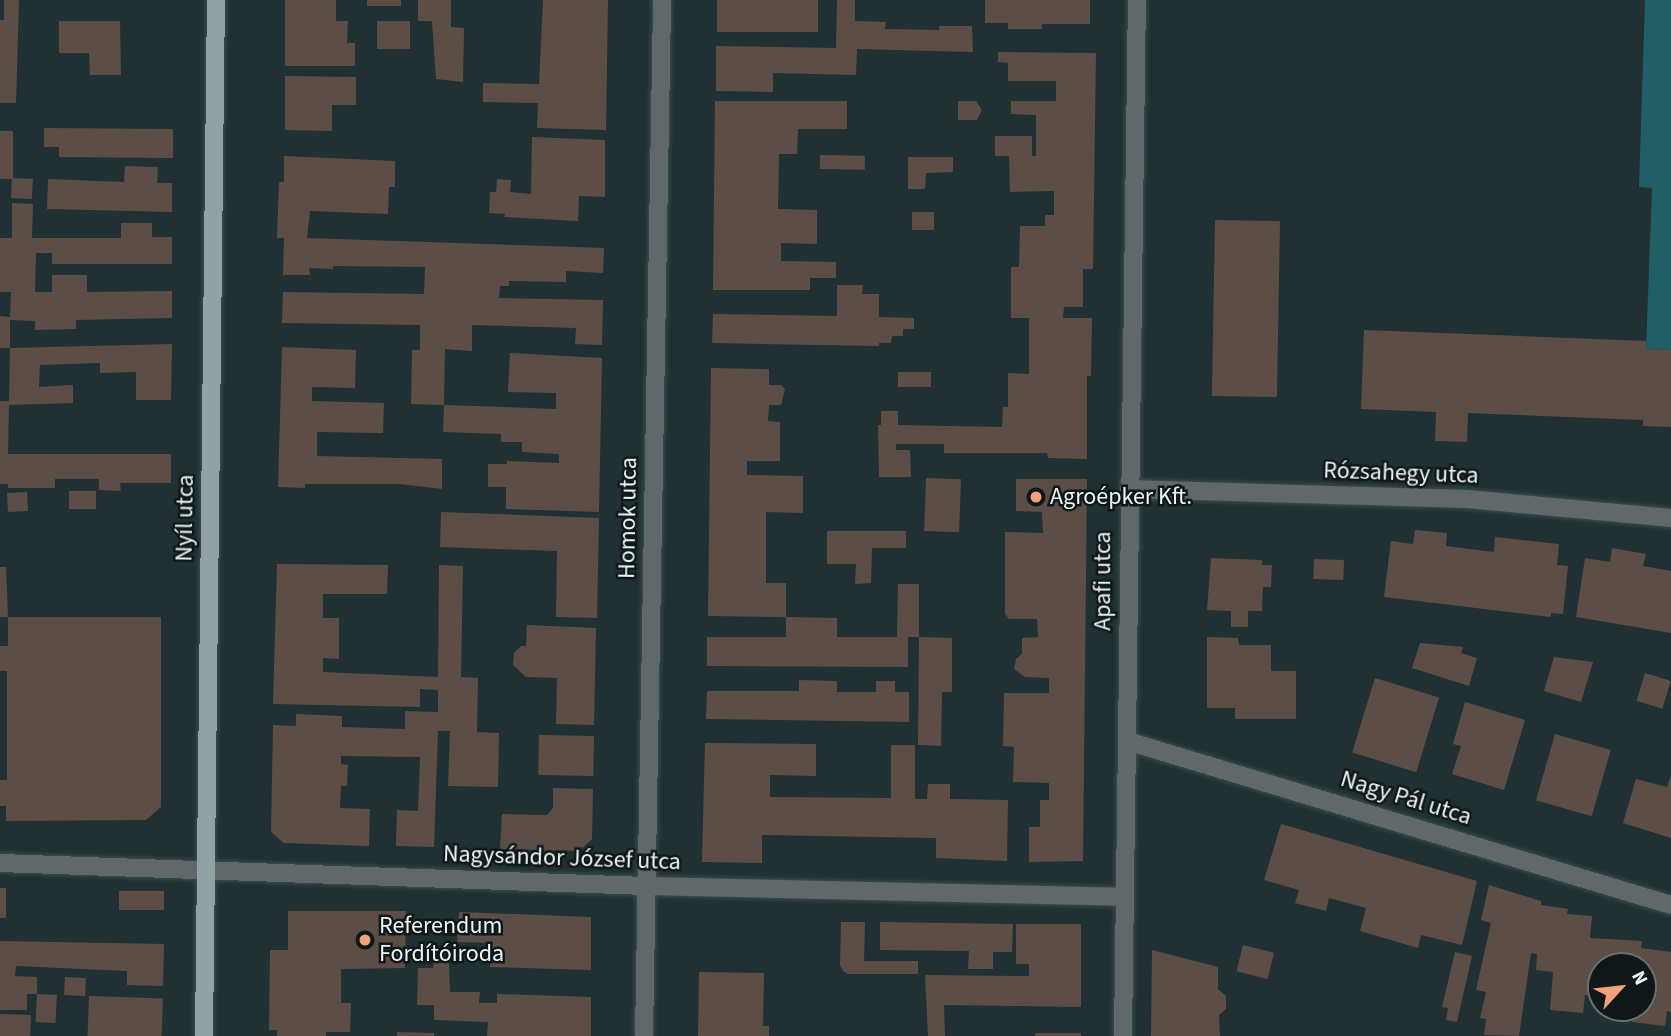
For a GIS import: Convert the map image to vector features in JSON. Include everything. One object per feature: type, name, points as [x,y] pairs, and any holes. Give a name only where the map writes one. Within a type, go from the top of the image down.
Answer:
[{"type":"main road","name":"Nyíl utca","points":[[204,1036],[216,0]]},
{"type":"street","name":"Homok utca","points":[[644,1036],[662,0]]},
{"type":"street","name":"Apafi utca","points":[[1123,1036],[1138,0]]},
{"type":"street","name":"Rózsahegy utca","points":[[1129,489],[1467,499],[1671,518]]},
{"type":"street","name":"Nagy Pál utca","points":[[1126,741],[1671,905]]},
{"type":"street","name":"Nagysándor József utca","points":[[0,863],[646,886],[1123,897]]},
{"type":"shaded area","points":[[1645,0],[1671,0],[1671,350],[1646,349],[1652,188],[1639,187]]},
{"type":"building","points":[[4,0],[19,0],[16,103],[0,103],[0,20],[4,20]]},
{"type":"building","points":[[285,0],[336,0],[336,21],[348,21],[347,43],[355,43],[355,66],[285,66]]},
{"type":"building","points":[[367,0],[401,0],[401,6],[367,6]]},
{"type":"building","points":[[418,0],[451,0],[451,27],[464,28],[463,82],[436,79],[432,21],[418,21]]},
{"type":"building","points":[[543,0],[608,0],[606,130],[537,128],[538,103],[483,102],[483,83],[539,84]]},
{"type":"building","points":[[717,0],[818,0],[818,32],[717,32]]},
{"type":"building","points":[[837,0],[855,0],[855,21],[886,22],[885,29],[939,30],[939,26],[972,26],[973,52],[857,49],[856,75],[773,73],[773,92],[716,91],[716,46],[836,48]]},
{"type":"building","points":[[985,0],[1090,0],[1090,24],[1042,24],[1042,29],[1008,29],[1008,23],[985,23]]},
{"type":"building","points":[[59,21],[120,21],[121,75],[90,75],[89,53],[59,53]]},
{"type":"building","points":[[377,21],[410,21],[410,49],[377,49]]},
{"type":"building","points":[[998,52],[1096,53],[1093,269],[1083,269],[1083,307],[1064,307],[1063,318],[1092,318],[1091,376],[1087,376],[1087,459],[1048,458],[1047,453],[944,453],[944,444],[896,444],[896,450],[910,450],[911,477],[879,477],[878,425],[881,425],[881,411],[898,411],[898,425],[1002,427],[1003,407],[1008,407],[1008,373],[1029,374],[1029,318],[1011,318],[1011,267],[1019,267],[1020,226],[1045,226],[1045,215],[1054,215],[1054,191],[1010,192],[1009,156],[995,156],[995,136],[1032,136],[1032,156],[1036,156],[1036,115],[1011,114],[1011,101],[1056,101],[1056,81],[1008,81],[1008,63],[998,62]]},
{"type":"building","points":[[285,76],[356,77],[356,105],[332,105],[332,131],[285,130]]},
{"type":"building","points":[[715,101],[847,101],[847,129],[798,129],[797,154],[779,154],[778,209],[817,210],[817,244],[781,243],[781,261],[836,262],[836,278],[810,278],[810,290],[713,290]]},
{"type":"building","points":[[958,101],[976,101],[982,110],[977,120],[958,120]]},
{"type":"building","points":[[44,128],[173,129],[173,158],[59,157],[59,147],[44,147]]},
{"type":"building","points":[[0,131],[13,131],[13,179],[0,179]]},
{"type":"building","points":[[532,137],[605,140],[605,197],[579,196],[578,221],[504,217],[505,214],[489,213],[490,192],[496,192],[497,179],[511,180],[510,192],[531,194]]},
{"type":"building","points":[[820,155],[865,156],[865,170],[820,169]]},
{"type":"building","points":[[284,156],[395,161],[395,187],[389,187],[388,214],[310,211],[307,238],[604,248],[603,273],[566,271],[566,282],[509,281],[509,286],[500,286],[499,298],[603,300],[602,345],[575,344],[576,328],[472,325],[472,351],[445,349],[444,405],[411,404],[412,350],[420,350],[420,325],[282,323],[283,292],[424,294],[425,267],[333,266],[333,269],[309,268],[310,275],[283,275],[284,238],[277,238],[279,182],[284,182]]},
{"type":"building","points":[[908,157],[953,157],[953,172],[926,173],[925,189],[908,189]]},
{"type":"building","points":[[125,166],[158,167],[157,183],[172,183],[172,212],[47,209],[48,179],[124,182]]},
{"type":"building","points":[[12,178],[33,179],[32,199],[11,198]]},
{"type":"building","points":[[12,203],[33,204],[32,238],[121,238],[121,223],[152,223],[152,237],[172,237],[172,264],[52,264],[52,253],[36,253],[35,292],[52,292],[52,275],[87,275],[87,292],[172,291],[172,318],[76,320],[76,329],[35,330],[35,321],[10,320],[10,348],[0,348],[0,316],[10,317],[11,292],[0,292],[0,238],[12,238]]},
{"type":"building","points":[[912,212],[934,212],[934,230],[912,230]]},
{"type":"building","points":[[1215,220],[1280,221],[1277,397],[1212,396]]},
{"type":"building","points":[[837,285],[863,285],[862,294],[879,294],[879,317],[914,318],[914,329],[903,329],[903,336],[892,336],[891,343],[879,343],[879,346],[712,343],[713,314],[837,316]]},
{"type":"building","points":[[1364,330],[1646,341],[1646,349],[1671,350],[1671,427],[1643,426],[1643,420],[1468,413],[1467,442],[1435,441],[1436,412],[1361,409]]},
{"type":"building","points":[[172,344],[171,400],[136,400],[136,372],[100,373],[100,363],[40,365],[39,387],[73,385],[73,403],[9,405],[8,454],[171,454],[171,483],[120,483],[121,491],[99,490],[99,479],[55,479],[55,488],[8,488],[8,484],[0,484],[0,401],[9,401],[10,348]]},
{"type":"building","points":[[282,347],[356,350],[355,388],[312,387],[312,401],[384,403],[383,433],[317,432],[317,456],[442,459],[442,489],[400,484],[305,484],[305,488],[278,487]]},
{"type":"building","points":[[510,353],[602,358],[599,512],[506,509],[506,487],[488,487],[488,464],[507,464],[507,461],[559,463],[559,454],[522,452],[522,442],[501,442],[501,434],[443,432],[444,405],[556,409],[556,393],[508,392]]},
{"type":"building","points":[[711,368],[769,369],[769,385],[781,385],[785,389],[781,405],[769,405],[768,421],[780,422],[780,461],[747,461],[747,475],[803,476],[803,513],[766,512],[766,583],[786,583],[786,617],[708,616]]},
{"type":"building","points":[[898,372],[931,372],[931,387],[898,387]]},
{"type":"building","points":[[926,478],[961,479],[959,532],[924,531]]},
{"type":"building","points":[[1016,479],[1087,479],[1083,861],[1029,862],[1029,827],[1040,827],[1040,800],[1049,800],[1049,783],[1013,782],[1014,747],[1003,746],[1004,693],[1049,693],[1049,678],[1025,677],[1014,669],[1016,659],[1022,654],[1022,638],[1038,637],[1037,619],[1009,619],[1005,614],[1005,532],[1043,533],[1042,512],[1016,511]]},
{"type":"building","points":[[69,491],[96,491],[96,509],[69,509]]},
{"type":"building","points":[[27,492],[28,511],[8,512],[7,493]]},
{"type":"building","points":[[441,512],[599,518],[597,618],[556,617],[557,551],[440,547]]},
{"type":"building","points":[[1415,530],[1447,533],[1446,546],[1494,552],[1495,537],[1559,544],[1557,565],[1568,566],[1563,614],[1551,613],[1551,617],[1384,597],[1391,541],[1413,544]]},
{"type":"building","points":[[827,531],[906,531],[906,548],[872,548],[871,583],[855,584],[856,564],[827,564]]},
{"type":"building","points":[[1612,548],[1646,554],[1643,566],[1671,571],[1671,633],[1576,617],[1585,558],[1610,562]]},
{"type":"building","points":[[1211,558],[1262,560],[1262,565],[1272,565],[1271,587],[1263,587],[1262,611],[1248,611],[1248,627],[1231,627],[1231,611],[1207,610]]},
{"type":"building","points":[[1314,559],[1344,560],[1343,580],[1313,579]]},
{"type":"building","points":[[277,564],[388,565],[387,594],[323,594],[323,618],[339,618],[339,659],[323,658],[323,672],[438,677],[439,565],[463,566],[461,677],[478,678],[477,732],[499,733],[498,787],[448,786],[450,731],[438,731],[434,847],[396,846],[397,810],[418,811],[420,757],[341,756],[341,764],[348,765],[347,786],[341,786],[340,808],[370,809],[369,846],[284,843],[271,832],[273,725],[296,726],[296,714],[342,716],[342,727],[405,729],[405,711],[438,712],[438,690],[420,689],[420,707],[273,704]]},
{"type":"building","points":[[0,567],[6,567],[8,617],[0,617]]},
{"type":"building","points":[[898,584],[919,584],[919,637],[908,637],[908,667],[707,666],[707,637],[786,637],[786,617],[837,618],[837,637],[897,637]]},
{"type":"building","points":[[8,617],[161,617],[161,807],[146,820],[6,821],[6,806],[0,806],[0,780],[7,780],[7,671],[0,671],[0,646],[8,646]]},
{"type":"building","points":[[527,625],[596,628],[594,725],[556,724],[557,678],[526,677],[513,665],[514,653],[521,646],[526,646]]},
{"type":"building","points":[[919,637],[952,638],[952,692],[942,692],[941,746],[918,745]]},
{"type":"building","points":[[1207,637],[1238,638],[1239,645],[1271,645],[1271,671],[1296,671],[1296,719],[1235,719],[1235,708],[1207,708]]},
{"type":"building","points":[[1420,643],[1463,647],[1461,653],[1477,658],[1469,686],[1412,668]]},
{"type":"building","points":[[1554,657],[1593,662],[1581,702],[1544,691]]},
{"type":"building","points":[[1645,673],[1671,681],[1662,709],[1637,701]]},
{"type":"building","points":[[1375,678],[1439,698],[1416,772],[1352,753]]},
{"type":"building","points":[[799,680],[837,681],[837,692],[876,692],[876,681],[895,681],[895,692],[909,692],[909,722],[706,719],[707,691],[799,691]]},
{"type":"building","points":[[1465,702],[1525,720],[1504,790],[1452,774],[1461,746],[1453,744]]},
{"type":"building","points":[[1555,734],[1611,750],[1592,816],[1536,800]]},
{"type":"building","points":[[539,735],[594,736],[593,776],[538,775]]},
{"type":"building","points":[[705,743],[816,744],[816,776],[770,775],[770,797],[891,798],[891,745],[915,745],[915,799],[927,799],[928,784],[950,784],[950,799],[1008,800],[1007,861],[936,858],[936,838],[762,835],[762,863],[702,862]]},
{"type":"building","points":[[1671,775],[1671,838],[1623,823],[1636,779],[1667,787]]},
{"type":"building","points":[[553,788],[593,789],[592,839],[579,851],[500,849],[502,814],[547,815],[553,808]]},
{"type":"building","points":[[1281,824],[1477,881],[1462,945],[1421,935],[1418,948],[1360,931],[1366,908],[1329,898],[1326,911],[1295,903],[1299,890],[1264,880]]},
{"type":"building","points":[[1489,885],[1541,901],[1541,905],[1568,909],[1567,914],[1592,916],[1590,938],[1642,941],[1641,948],[1671,952],[1671,1012],[1667,1011],[1665,1026],[1632,1022],[1657,1022],[1657,952],[1587,952],[1587,995],[1583,1013],[1550,1010],[1553,972],[1536,970],[1537,954],[1531,953],[1519,1036],[1484,1035],[1486,1019],[1480,1018],[1486,992],[1476,990],[1491,923],[1481,920]]},
{"type":"building","points":[[0,888],[6,888],[6,918],[0,918]]},
{"type":"building","points":[[119,891],[164,891],[164,910],[119,910]]},
{"type":"building","points":[[288,911],[406,911],[405,968],[341,969],[341,1003],[351,1003],[350,1032],[326,1032],[326,1036],[277,1036],[277,1030],[269,1030],[270,950],[288,950]]},
{"type":"building","points":[[459,912],[591,917],[591,970],[490,967],[490,943],[457,942]]},
{"type":"building","points":[[841,922],[865,922],[864,961],[918,961],[918,974],[848,974],[843,971],[840,965]]},
{"type":"building","points":[[880,922],[1013,924],[1012,952],[993,952],[993,969],[968,969],[969,951],[880,950]]},
{"type":"building","points":[[1016,924],[1081,924],[1081,1007],[944,1005],[945,1036],[928,1036],[925,975],[1029,976],[1029,964],[1016,964]]},
{"type":"building","points":[[0,941],[164,944],[163,986],[127,985],[127,971],[16,966],[15,976],[37,977],[37,994],[27,994],[27,1010],[0,1010]]},
{"type":"building","points":[[1243,945],[1274,953],[1268,979],[1236,971]]},
{"type":"building","points":[[1152,950],[1218,967],[1218,989],[1226,996],[1226,1009],[1219,1015],[1220,1036],[1151,1036]]},
{"type":"building","points":[[1455,952],[1472,956],[1457,1022],[1446,1020],[1448,1008],[1442,1007]]},
{"type":"building","points":[[434,963],[449,963],[450,992],[480,992],[479,1003],[497,1003],[497,994],[591,997],[591,1036],[487,1036],[488,1022],[434,1020],[434,1005],[417,1005],[418,968],[433,968]]},
{"type":"building","points":[[699,972],[764,973],[763,1026],[769,1026],[769,1036],[698,1036]]},
{"type":"building","points":[[65,977],[86,978],[85,996],[64,995]]},
{"type":"building","points":[[37,994],[57,995],[56,1023],[36,1022]]},
{"type":"building","points":[[89,996],[163,999],[162,1036],[88,1036]]},
{"type":"building","points":[[0,1014],[31,1015],[30,1036],[0,1036]]},
{"type":"building","points":[[397,1032],[434,1033],[434,1036],[397,1036]]},
{"type":"building","points":[[1035,1033],[1081,1033],[1081,1036],[1035,1036]]},
{"type":"place","name":"Agroépker Kft.","points":[[1036,497]]},
{"type":"place","name":"Referendum Fordítóiroda","points":[[365,940]]}]
